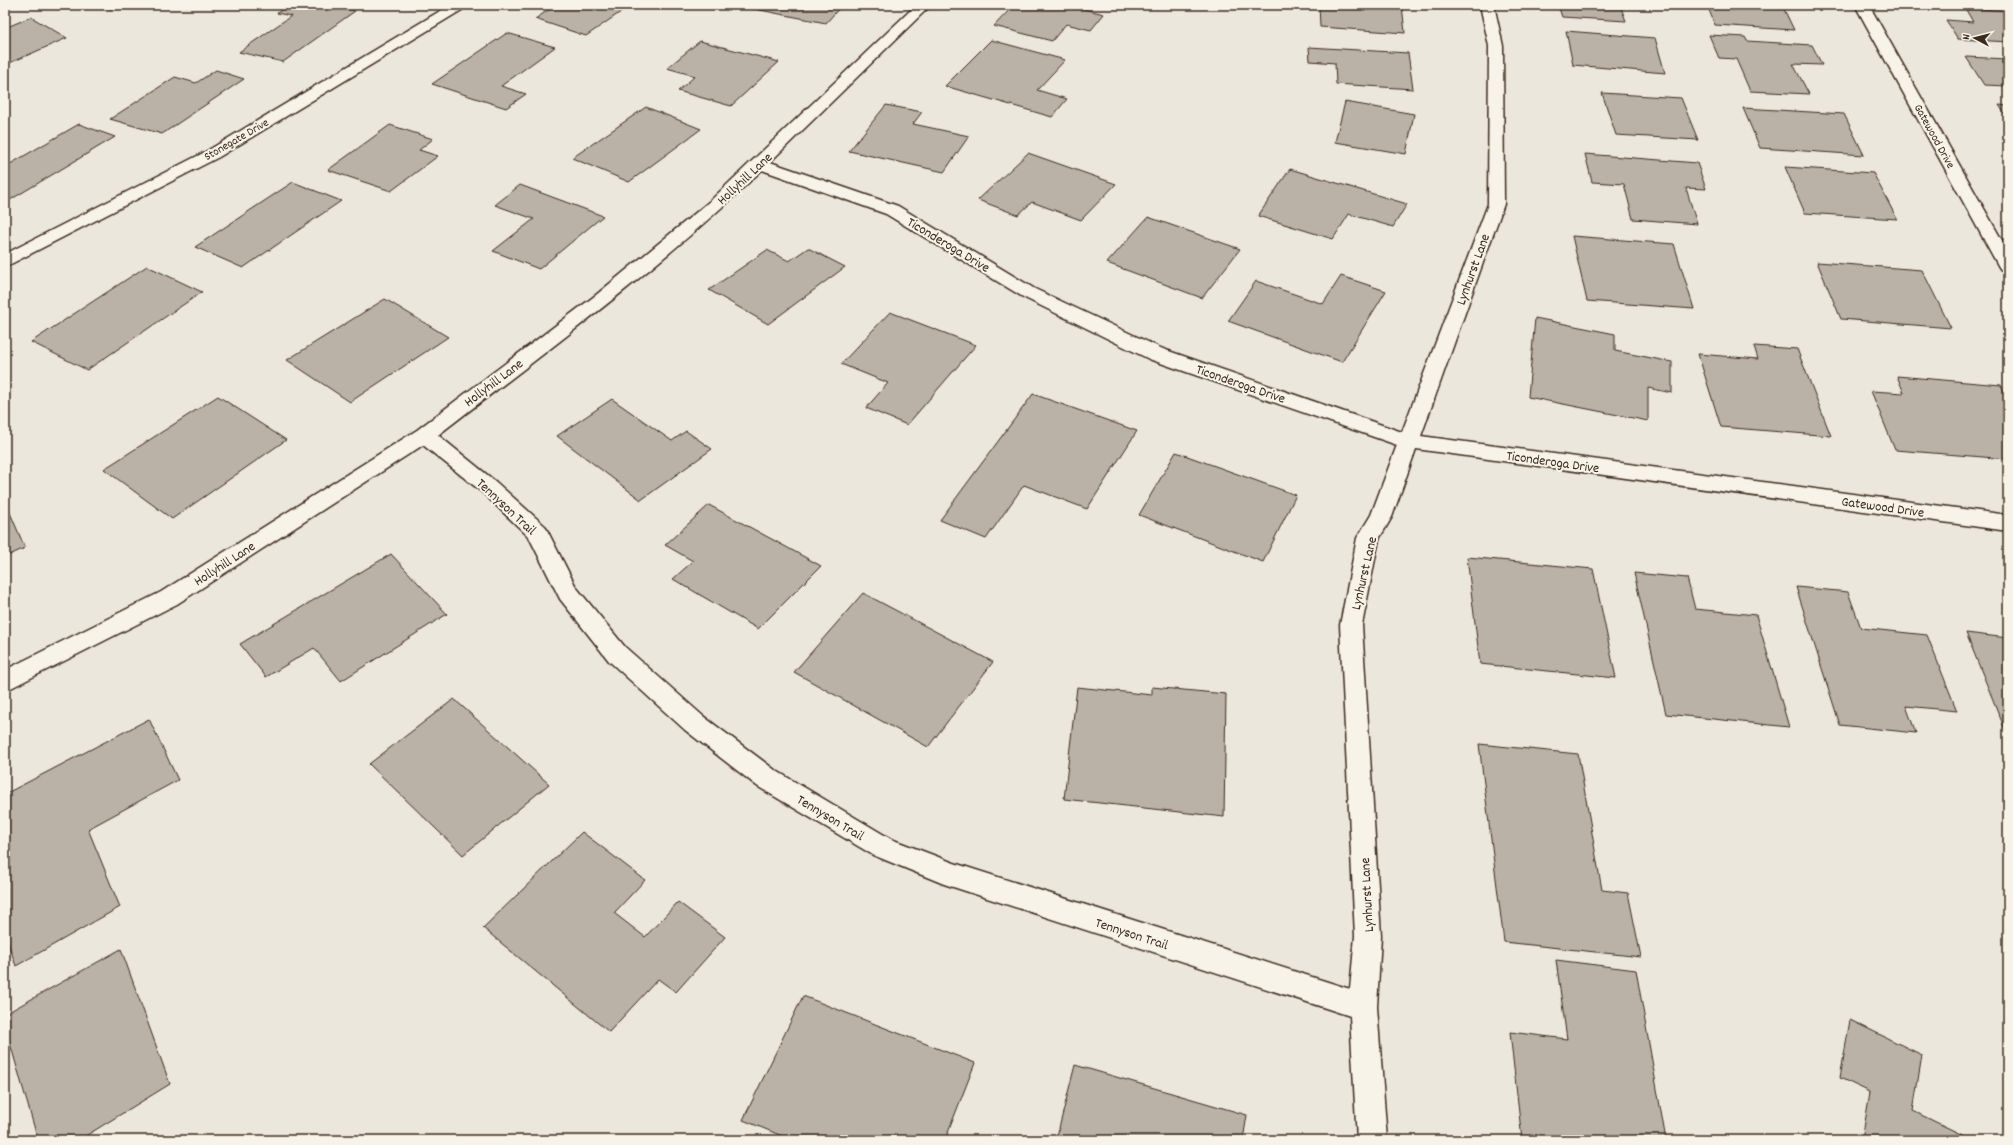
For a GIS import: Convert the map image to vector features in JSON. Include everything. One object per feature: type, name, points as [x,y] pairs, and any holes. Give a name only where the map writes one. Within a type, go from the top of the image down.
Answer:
[{"type":"street","name":"Stonegate Drive","points":[[5,261],[213,154],[460,5]]},
{"type":"street","name":"Hollyhill Lane","points":[[5,680],[169,598],[424,435],[602,298],[716,205],[924,5]]},
{"type":"street","name":"Lynhurst Lane","points":[[1372,1140],[1363,1007],[1368,936],[1352,625],[1368,538],[1381,517],[1496,204],[1496,46],[1487,5]]},
{"type":"street","name":"Gatewood Drive","points":[[1862,5],[2008,267]]},
{"type":"street","name":"Ticonderoga Drive","points":[[760,164],[892,210],[1029,293],[1156,354],[1408,442],[1758,489]]},
{"type":"street","name":"Tennyson Trail","points":[[424,435],[489,487],[537,532],[568,592],[617,654],[694,723],[766,778],[882,847],[953,875],[1363,1007]]},
{"type":"street","name":"Gatewood Drive","points":[[1758,489],[2008,523]]},
{"type":"building","points":[[95,5],[118,5],[111,9]]},
{"type":"building","points":[[288,5],[330,5],[355,11],[283,62],[239,52],[291,16],[277,13]]},
{"type":"building","points":[[556,5],[631,5],[586,36],[535,19]]},
{"type":"building","points":[[734,5],[842,5],[826,23]]},
{"type":"building","points":[[1014,5],[1067,5],[1104,14],[1091,30],[1066,24],[1052,41],[994,26]]},
{"type":"building","points":[[1319,5],[1402,5],[1405,33],[1320,27]]},
{"type":"building","points":[[1558,5],[1620,5],[1626,21],[1562,17]]},
{"type":"building","points":[[1707,5],[1782,5],[1794,30],[1715,25]]},
{"type":"building","points":[[1965,8],[2008,11],[2008,42],[1958,39],[1946,20],[1973,22]]},
{"type":"building","points":[[31,17],[67,38],[5,65],[5,28]]},
{"type":"building","points":[[1566,31],[1655,38],[1665,73],[1573,65]]},
{"type":"building","points":[[507,33],[555,47],[501,86],[526,94],[506,108],[432,84]]},
{"type":"building","points":[[1709,35],[1745,37],[1747,41],[1812,45],[1822,65],[1793,64],[1809,94],[1750,91],[1736,59],[1719,58]]},
{"type":"building","points":[[991,40],[1065,60],[1037,90],[1067,99],[1052,117],[945,86]]},
{"type":"building","points":[[700,41],[779,62],[731,106],[678,91],[695,76],[667,68]]},
{"type":"building","points":[[1309,47],[1408,53],[1413,89],[1336,84],[1335,63],[1310,61]]},
{"type":"building","points":[[1966,57],[2008,59],[2008,86],[1984,85]]},
{"type":"building","points":[[216,70],[244,79],[162,134],[110,119],[175,77],[196,83]]},
{"type":"building","points":[[1602,93],[1681,98],[1698,140],[1616,135]]},
{"type":"building","points":[[1345,102],[1414,114],[1406,154],[1335,142]]},
{"type":"building","points":[[886,105],[922,112],[913,124],[969,136],[944,172],[849,151]]},
{"type":"building","points":[[1999,105],[2008,106],[2008,119]]},
{"type":"building","points":[[646,107],[701,129],[629,182],[572,158]]},
{"type":"building","points":[[1743,108],[1844,114],[1864,155],[1760,148]]},
{"type":"building","points":[[79,124],[115,137],[5,203],[5,167]]},
{"type":"building","points":[[390,125],[433,139],[419,150],[438,156],[391,191],[328,170]]},
{"type":"building","points":[[1028,153],[1116,184],[1081,220],[1032,202],[1018,215],[978,200]]},
{"type":"building","points":[[1585,154],[1697,163],[1706,189],[1686,188],[1697,224],[1633,219],[1624,184],[1592,182]]},
{"type":"building","points":[[1785,167],[1873,173],[1897,219],[1805,213]]},
{"type":"building","points":[[1290,169],[1407,204],[1393,227],[1349,214],[1333,239],[1258,216]]},
{"type":"building","points":[[293,182],[341,201],[243,268],[195,247]]},
{"type":"building","points":[[520,185],[603,216],[539,269],[493,251],[534,219],[495,205]]},
{"type":"building","points":[[1148,217],[1240,249],[1202,298],[1107,263]]},
{"type":"building","points":[[1572,236],[1674,244],[1694,309],[1587,301]]},
{"type":"building","points":[[808,248],[845,267],[768,324],[709,290],[767,250],[789,261]]},
{"type":"building","points":[[1817,262],[1922,270],[1951,328],[1841,319]]},
{"type":"building","points":[[147,266],[202,292],[87,370],[31,342]]},
{"type":"building","points":[[1341,276],[1386,291],[1342,362],[1228,321],[1256,281],[1323,304]]},
{"type":"building","points":[[385,299],[448,337],[350,402],[287,360]]},
{"type":"building","points":[[890,312],[976,345],[907,425],[866,408],[888,383],[841,364]]},
{"type":"building","points":[[1535,318],[1615,334],[1615,351],[1672,362],[1672,393],[1648,388],[1648,421],[1528,397]]},
{"type":"building","points":[[1754,346],[1797,349],[1831,436],[1721,427],[1698,354],[1758,359]]},
{"type":"building","points":[[1897,376],[2001,385],[2008,399],[2008,459],[1895,450],[1871,391],[1904,393]]},
{"type":"building","points":[[1033,394],[1137,431],[1087,509],[1024,485],[986,539],[940,520]]},
{"type":"building","points":[[218,396],[286,440],[172,519],[104,469]]},
{"type":"building","points":[[612,399],[672,441],[686,431],[712,449],[641,500],[557,436]]},
{"type":"building","points":[[1176,452],[1296,495],[1263,562],[1139,515]]},
{"type":"building","points":[[5,501],[25,548],[5,557]]},
{"type":"building","points":[[709,505],[821,566],[758,629],[673,579],[693,561],[665,545]]},
{"type":"building","points":[[391,554],[447,614],[341,681],[314,648],[266,677],[240,644]]},
{"type":"building","points":[[1467,557],[1593,569],[1616,678],[1480,664]]},
{"type":"building","points":[[1634,573],[1687,578],[1695,609],[1756,615],[1789,727],[1666,714]]},
{"type":"building","points":[[1796,587],[1848,592],[1861,628],[1927,635],[1957,711],[1906,706],[1916,733],[1840,725]]},
{"type":"building","points":[[863,593],[993,662],[928,747],[794,672]]},
{"type":"building","points":[[1966,633],[2008,638],[2008,737]]},
{"type":"building","points":[[1077,687],[1152,695],[1152,687],[1226,694],[1224,817],[1064,799]]},
{"type":"building","points":[[454,699],[549,784],[463,855],[369,764]]},
{"type":"building","points":[[149,719],[178,780],[88,829],[120,907],[16,966],[5,934],[5,794]]},
{"type":"building","points":[[1479,744],[1578,754],[1602,890],[1628,893],[1641,957],[1504,942]]},
{"type":"building","points":[[582,832],[645,880],[614,913],[645,937],[678,902],[725,937],[676,992],[658,979],[609,1032],[483,928]]},
{"type":"building","points":[[121,949],[170,1084],[79,1140],[38,1140],[5,1026],[5,1014]]},
{"type":"building","points":[[1556,960],[1636,970],[1666,1140],[1522,1140],[1510,1032],[1567,1039]]},
{"type":"building","points":[[803,996],[975,1063],[945,1140],[792,1140],[743,1120]]},
{"type":"building","points":[[1850,1020],[1922,1055],[1913,1111],[1973,1140],[1862,1140],[1870,1092],[1840,1078]]},
{"type":"building","points":[[1075,1065],[1247,1115],[1243,1140],[1056,1140]]}]
